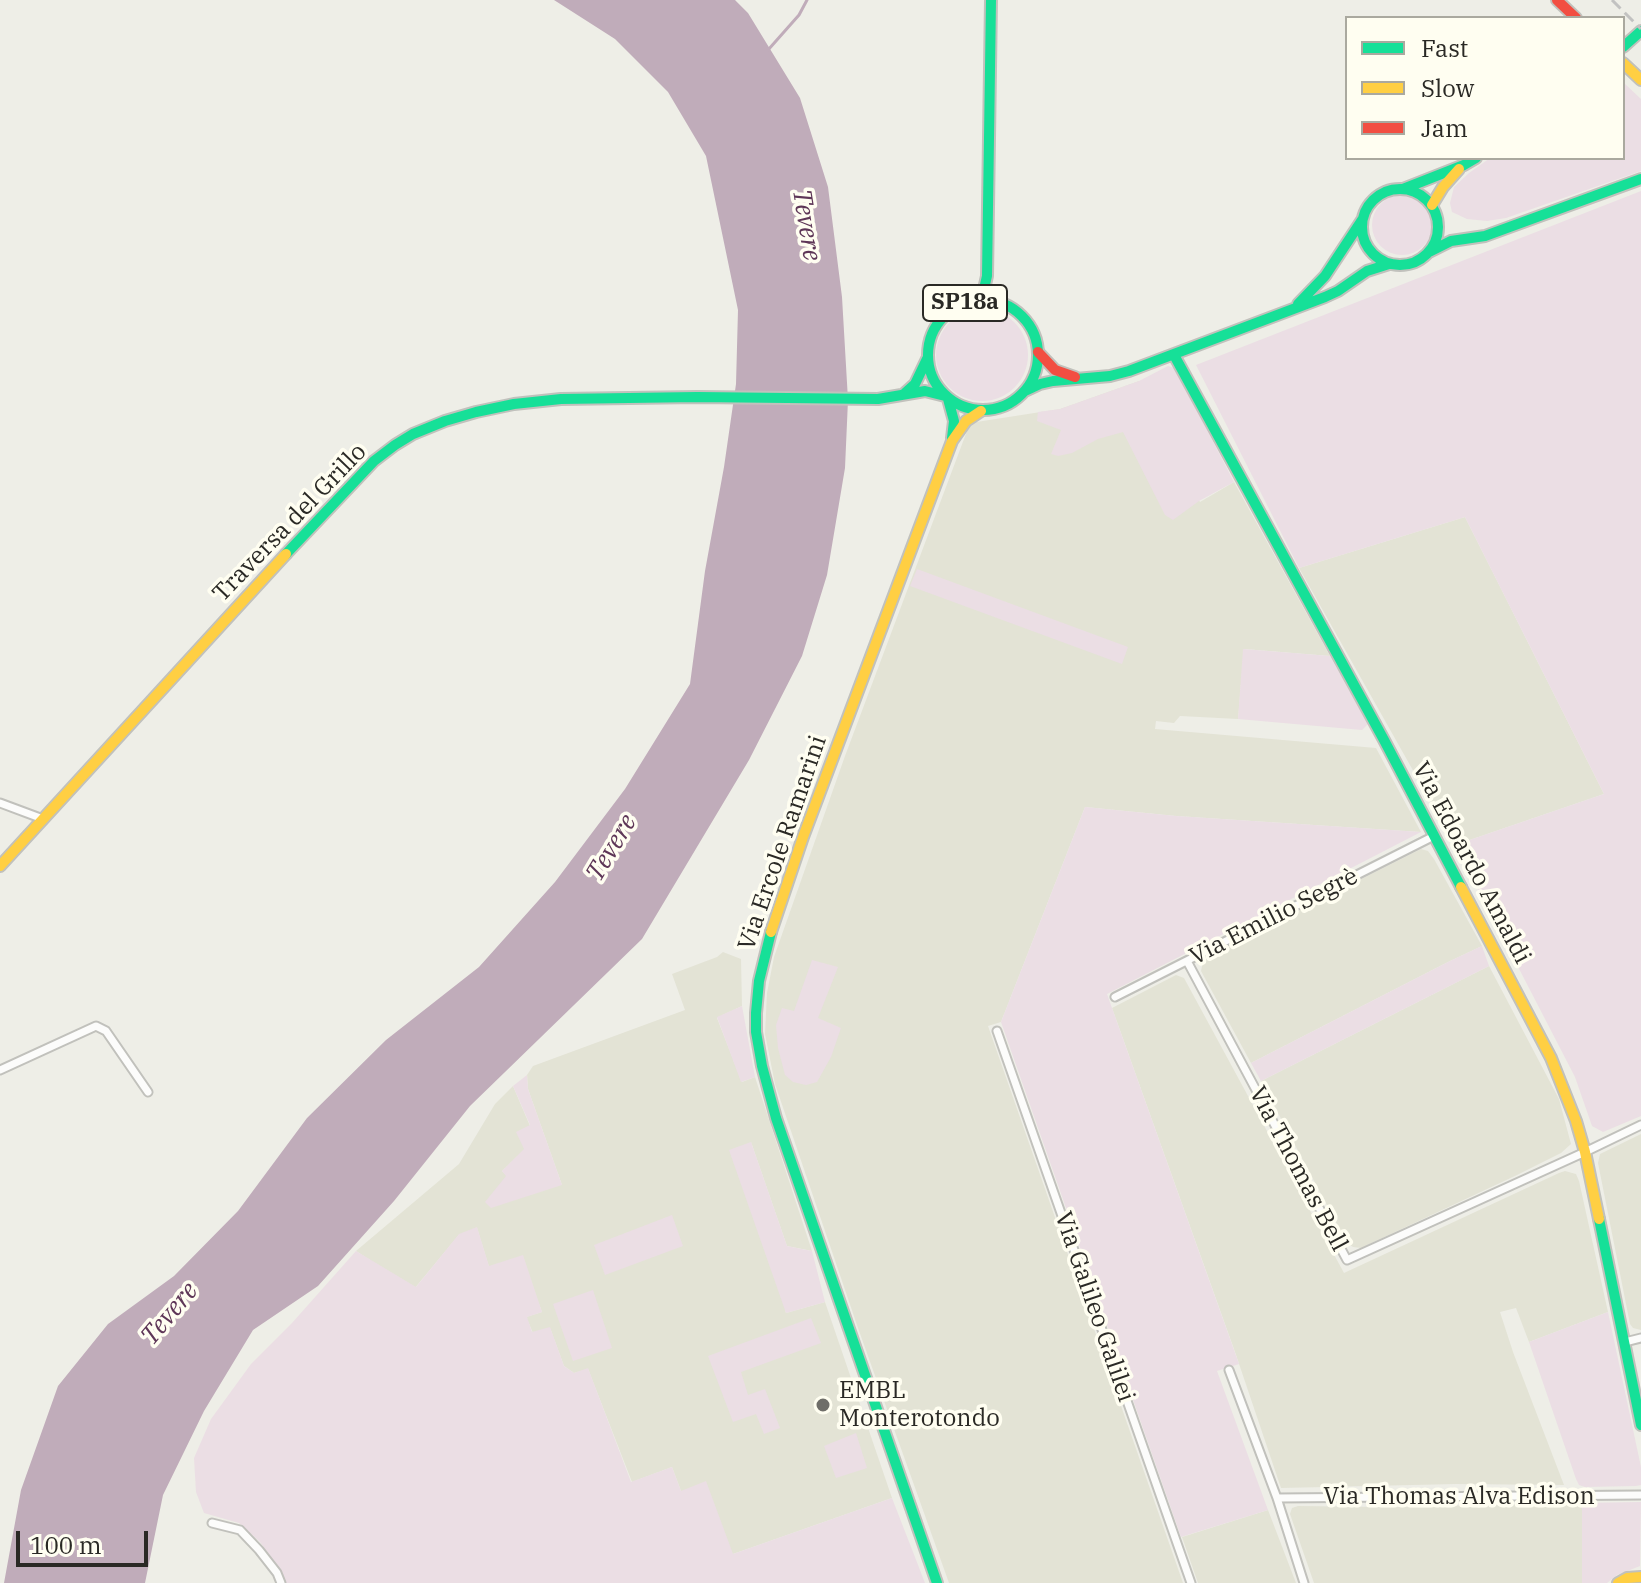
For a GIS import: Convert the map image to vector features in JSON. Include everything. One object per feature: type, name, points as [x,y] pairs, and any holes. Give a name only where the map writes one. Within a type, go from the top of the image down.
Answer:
[{"type":"main road","points":[[977,300],[987,276],[991,0]]},
{"type":"main road","points":[[1557,0],[1574,16]]},
{"type":"main road","points":[[1625,45],[1641,31]]},
{"type":"main road","points":[[1625,65],[1641,80]]},
{"type":"main road","points":[[1293,309],[1325,276],[1369,205],[1378,196],[1473,160]]},
{"type":"main road","points":[[1432,205],[1443,187],[1464,165]]},
{"type":"main road","points":[[1364,217],[1362,229],[1370,251],[1389,264],[1411,264],[1451,241],[1485,236],[1641,179]]},
{"type":"main road","points":[[1403,189],[1414,191],[1432,205],[1438,220],[1438,232],[1429,253]]},
{"type":"main road","points":[[1438,220],[1454,231],[1485,236]]},
{"type":"main road","points":[[1025,391],[1053,381],[1110,376],[1129,371],[1332,294],[1367,271],[1389,264]]},
{"type":"main road","name":"SP18a","points":[[927,359],[928,342],[940,320],[960,304],[977,300],[993,300],[1008,305],[1020,314],[1030,327],[1038,352]]},
{"type":"main road","points":[[1038,352],[1055,370],[1082,378]]},
{"type":"main road","points":[[981,411],[1000,408],[1025,391],[1036,369],[1038,352]]},
{"type":"main road","name":"Via Edoardo Amaldi","points":[[1174,355],[1384,740],[1551,1058],[1585,1152],[1641,1425]]},
{"type":"main road","points":[[904,395],[915,384],[927,359]]},
{"type":"main road","points":[[927,359],[931,376],[947,397]]},
{"type":"main road","name":"Traversa del Grillo","points":[[0,866],[339,496],[374,461],[425,428],[456,417],[514,404],[561,399],[697,397],[867,400],[925,391],[981,411]]},
{"type":"main road","name":"Via Ercole Ramarini","points":[[947,397],[954,421],[952,441]]},
{"type":"main road","name":"Via Ercole Ramarini","points":[[937,1583],[776,1118],[757,1041],[756,1013],[766,949],[803,837],[952,441],[966,421],[981,411]]},
{"type":"main road","points":[[1618,1583],[1638,1575]]},
{"type":"street","points":[[0,803],[43,819]]},
{"type":"street","name":"Via Emilio Segrè","points":[[1115,997],[1434,836]]},
{"type":"street","name":"Via Thomas Bell","points":[[1187,961],[1347,1260],[1641,1125]]},
{"type":"street","points":[[0,1070],[96,1026],[106,1031],[148,1092]]},
{"type":"street","name":"Via Galileo Galilei","points":[[997,1031],[1191,1583]]},
{"type":"street","points":[[1625,1342],[1641,1338]]},
{"type":"street","points":[[1229,1370],[1277,1498],[1304,1583]]},
{"type":"street","name":"Via Thomas Alva Edison","points":[[1277,1498],[1641,1495]]},
{"type":"street","points":[[212,1523],[240,1530],[268,1561],[281,1583]]},
{"type":"shaded area","points":[[1625,84],[1641,99],[1641,171],[1506,218],[1487,221],[1467,219],[1452,212],[1450,203],[1454,187],[1487,160],[1625,160]]},
{"type":"shaded area","points":[[1641,191],[1641,1116],[1603,1132],[1592,1126],[1575,1077],[1455,845],[1604,794],[1465,517],[1299,568],[1196,365]]},
{"type":"shaded area","points":[[1402,195],[1413,197],[1423,204],[1430,214],[1430,236],[1423,246],[1413,253],[1402,255],[1391,253],[1381,246],[1374,236],[1372,225],[1374,214],[1381,204],[1391,197]]},
{"type":"shaded area","points":[[982,309],[1000,312],[1015,322],[1025,337],[1028,355],[1025,373],[1015,388],[1000,398],[982,401],[964,398],[949,388],[939,373],[936,355],[939,337],[949,322],[964,312]]},
{"type":"shaded area","points":[[1168,366],[1175,368],[1234,482],[1173,520],[1165,515],[1123,432],[1058,456],[1051,454],[1061,430],[1037,421],[1038,412],[1060,409],[1139,381]]},
{"type":"shaded area","points":[[1139,381],[1200,502],[1234,482],[1330,656],[1244,649],[1238,719],[1180,716],[1174,723],[1156,721],[1155,729],[1376,748],[1421,832],[1085,807],[1001,1022],[988,1026],[1183,1583],[949,1583],[775,1084],[765,1034],[767,993],[774,957],[845,756],[970,423],[1060,409]]},
{"type":"shaded area","points":[[1465,517],[1604,794],[1455,845],[1299,568]]},
{"type":"shaded area","points":[[917,569],[1128,647],[1122,664],[910,586]]},
{"type":"shaded area","points":[[1243,649],[1330,656],[1368,724],[1362,730],[1238,719]]},
{"type":"shaded area","points":[[1085,807],[1421,832],[1107,994],[1239,1364],[1217,1371],[1268,1510],[1181,1537],[1001,1022]]},
{"type":"shaded area","points":[[1421,849],[1428,851],[1434,859],[1482,946],[1251,1063],[1201,971],[1203,962],[1208,956]]},
{"type":"shaded area","points":[[1482,946],[1489,966],[1261,1081],[1251,1063]]},
{"type":"shaded area","points":[[723,952],[741,959],[742,1006],[717,1018],[742,1082],[755,1077],[812,1251],[787,1246],[751,1142],[786,1313],[825,1302],[892,1498],[733,1554],[681,1491],[672,1467],[632,1482],[588,1369],[574,1373],[564,1366],[550,1328],[533,1333],[526,1317],[542,1312],[534,1292],[489,1267],[477,1228],[459,1235],[414,1289],[356,1251],[459,1164],[495,1104],[513,1086],[530,1126],[525,1149],[502,1171],[506,1175],[562,1185],[528,1089],[527,1075],[533,1066],[685,1010],[672,974]]},
{"type":"shaded area","points":[[812,960],[838,967],[818,1018],[841,1028],[831,1057],[817,1082],[806,1085],[793,1082],[785,1075],[776,1025],[782,1008],[794,1011]]},
{"type":"shaded area","points":[[1489,966],[1559,1099],[1571,1144],[1561,1153],[1517,1175],[1361,1248],[1353,1247],[1347,1243],[1261,1081]]},
{"type":"shaded area","points":[[1176,975],[1184,978],[1344,1273],[1559,1173],[1576,1174],[1608,1312],[1529,1342],[1516,1308],[1500,1312],[1564,1485],[1281,1488],[1112,1008]]},
{"type":"shaded area","points":[[742,1006],[755,1077],[741,1082],[717,1017]]},
{"type":"shaded area","points":[[527,1075],[528,1089],[562,1185],[491,1208],[485,1202],[506,1176],[502,1171],[524,1149],[516,1132],[530,1125],[513,1086]]},
{"type":"shaded area","points":[[1641,1134],[1641,1330],[1630,1324],[1598,1163],[1600,1154]]},
{"type":"shaded area","points":[[751,1142],[787,1246],[812,1251],[825,1302],[786,1313],[729,1150]]},
{"type":"shaded area","points":[[672,1215],[683,1246],[605,1275],[594,1245]]},
{"type":"shaded area","points":[[477,1227],[489,1266],[523,1255],[542,1312],[527,1317],[532,1332],[550,1327],[564,1366],[574,1373],[588,1368],[631,1482],[672,1467],[681,1491],[706,1481],[733,1554],[892,1498],[925,1583],[286,1583],[282,1572],[260,1542],[239,1523],[204,1513],[196,1492],[194,1458],[211,1419],[251,1364],[356,1251],[416,1287],[459,1234]]},
{"type":"shaded area","points":[[593,1290],[612,1348],[573,1361],[553,1304]]},
{"type":"shaded area","points":[[1608,1312],[1641,1467],[1641,1485],[1585,1487],[1579,1485],[1576,1479],[1529,1342]]},
{"type":"shaded area","points":[[811,1318],[821,1343],[741,1372],[748,1395],[765,1389],[780,1428],[764,1434],[756,1414],[733,1422],[708,1356]]},
{"type":"shaded area","points":[[856,1433],[867,1468],[836,1478],[824,1446]]},
{"type":"shaded area","points":[[1641,1502],[1640,1566],[1617,1575],[1607,1583],[1582,1583],[1582,1503]]},
{"type":"shaded area","points":[[1582,1503],[1582,1583],[1314,1583],[1290,1514],[1292,1508],[1298,1506]]},
{"type":"shaded area","points":[[1268,1510],[1296,1583],[1198,1583],[1182,1537]]},
{"type":"water","name":"Tevere","points":[[554,0],[735,0],[748,13],[800,98],[828,187],[842,297],[848,400],[845,468],[827,575],[802,656],[749,760],[642,939],[470,1106],[394,1201],[318,1286],[253,1330],[204,1411],[163,1495],[145,1583],[4,1583],[21,1490],[58,1386],[108,1324],[174,1276],[238,1211],[307,1118],[386,1040],[479,967],[555,882],[625,789],[690,684],[736,384],[738,310],[706,156],[668,92],[615,39]]},
{"type":"waterway","points":[[768,50],[799,15],[807,0]]},
{"type":"railway","points":[[1612,0],[1641,29]]},
{"type":"traffic: fast","points":[[977,300],[987,276],[991,0]]},
{"type":"traffic: fast","points":[[1625,45],[1641,31]]},
{"type":"traffic: fast","points":[[1403,189],[1473,160]]},
{"type":"traffic: fast","points":[[1429,252],[1451,241],[1485,236],[1641,179]]},
{"type":"traffic: fast","points":[[1400,189],[1414,192],[1427,200],[1435,213],[1438,227],[1435,241],[1427,254],[1414,262],[1400,265],[1386,262],[1373,254],[1365,241],[1362,227],[1365,213],[1373,200],[1386,192],[1400,189]]},
{"type":"traffic: fast","points":[[1298,304],[1325,276],[1362,220]]},
{"type":"traffic: fast","points":[[1025,391],[1053,381],[1110,376],[1129,371],[1325,297],[1367,271],[1389,264]]},
{"type":"traffic: fast","points":[[983,300],[1004,304],[1022,316],[1034,334],[1038,355],[1034,376],[1022,394],[1004,406],[983,410],[962,406],[944,394],[932,376],[928,355],[932,334],[944,316],[962,304],[983,300]]},
{"type":"traffic: fast","points":[[1174,355],[1461,887]]},
{"type":"traffic: fast","points":[[905,393],[915,384],[927,359]]},
{"type":"traffic: fast","points":[[286,554],[374,461],[395,445],[413,434],[476,412],[561,399],[878,399],[925,391],[945,396]]},
{"type":"traffic: fast","points":[[948,399],[954,421],[952,438]]},
{"type":"traffic: fast","points":[[771,932],[759,981],[756,1013],[762,1066],[776,1118],[937,1583]]},
{"type":"traffic: fast","points":[[1599,1219],[1641,1425]]},
{"type":"traffic: slow","points":[[1625,65],[1641,80]]},
{"type":"traffic: slow","points":[[1432,205],[1459,169]]},
{"type":"traffic: slow","points":[[771,932],[803,837],[952,441],[966,421],[981,411]]},
{"type":"traffic: slow","points":[[0,866],[286,554]]},
{"type":"traffic: slow","points":[[1461,887],[1551,1058],[1576,1121],[1599,1219]]},
{"type":"traffic: slow","points":[[1618,1583],[1627,1578],[1641,1577]]},
{"type":"traffic: jam","points":[[1557,0],[1574,16]]},
{"type":"traffic: jam","points":[[1038,352],[1055,370],[1075,377]]},
{"type":"place","name":"EMBL Monterotondo","points":[[823,1405]]}]
